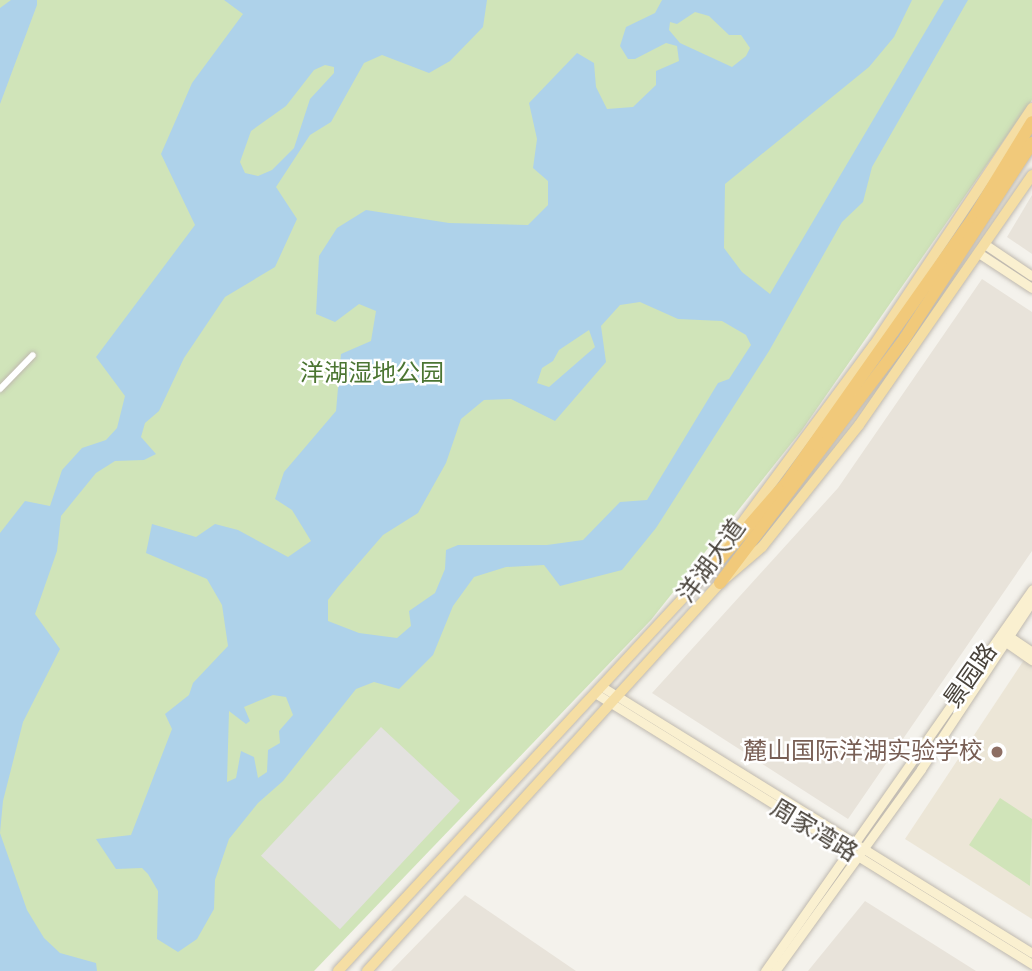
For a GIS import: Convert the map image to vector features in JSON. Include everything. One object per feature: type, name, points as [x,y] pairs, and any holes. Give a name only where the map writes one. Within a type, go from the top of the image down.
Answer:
[{"type":"highway","points":[[720,583],[974,217],[1032,122]]},
{"type":"highway","points":[[706,575],[791,484],[905,338],[1032,144]]},
{"type":"main road","name":"洋湖大道","points":[[338,971],[601,692],[706,575],[874,345],[1032,108]]},
{"type":"main road","name":"洋湖大道","points":[[367,971],[720,583],[762,547],[812,486],[983,250],[1032,175]]},
{"type":"main road","points":[[983,250],[1032,276]]},
{"type":"main road","points":[[983,250],[1032,288]]},
{"type":"main road","name":"景园路","points":[[765,971],[853,855],[865,848],[1032,589]]},
{"type":"main road","name":"景园路","points":[[775,971],[853,855],[856,843],[1003,636],[1032,601]]},
{"type":"main road","points":[[1003,636],[1032,652]]},
{"type":"main road","points":[[1003,636],[1032,660]]},
{"type":"main road","name":"周家湾路","points":[[601,692],[865,848],[1032,953]]},
{"type":"main road","name":"周家湾路","points":[[613,699],[853,855],[1032,964]]},
{"type":"street","points":[[0,389],[33,355]]},
{"type":"shaded area","points":[[1032,195],[1032,254],[1007,237]]},
{"type":"shaded area","points":[[982,279],[1032,312],[1032,551],[848,819],[652,693],[838,488]]},
{"type":"shaded area","name":"麓山国际洋湖实验学校","points":[[1024,660],[1032,665],[1032,919],[905,839]]},
{"type":"shaded area","points":[[381,727],[460,801],[340,929],[261,856]]},
{"type":"shaded area","points":[[465,895],[576,971],[391,971]]},
{"type":"shaded area","points":[[865,901],[976,971],[808,971]]},
{"type":"green space","name":"洋湖湿地公园","points":[[0,0],[1032,0],[1032,100],[802,430],[651,620],[314,971],[0,971]]},
{"type":"green space","points":[[1000,798],[1032,819],[1030,886],[969,845]]},
{"type":"water","points":[[11,0],[37,0],[37,5],[0,104],[0,8]]},
{"type":"water","points":[[224,0],[487,0],[483,27],[450,61],[429,73],[382,55],[364,63],[331,122],[310,135],[276,187],[297,219],[275,267],[225,297],[184,358],[159,411],[145,423],[141,437],[156,454],[144,460],[115,461],[96,473],[61,516],[57,551],[35,614],[60,649],[23,722],[3,801],[0,833],[0,533],[25,501],[50,506],[62,470],[82,448],[106,440],[117,428],[125,396],[96,357],[195,225],[161,154],[192,83],[243,14]],"holes":[[[325,65],[334,67],[334,73],[310,99],[294,148],[272,170],[258,176],[245,173],[240,162],[251,131],[286,106],[314,70]]]},
{"type":"water","points":[[662,0],[912,0],[894,37],[869,67],[725,184],[724,248],[742,272],[770,294],[944,0],[968,0],[872,167],[863,202],[842,222],[769,351],[656,528],[622,570],[560,586],[544,565],[506,567],[474,577],[453,606],[433,655],[399,689],[374,682],[356,689],[283,781],[258,803],[229,839],[215,880],[214,909],[197,939],[178,952],[157,939],[158,891],[148,874],[142,868],[116,869],[96,839],[131,835],[172,729],[165,714],[189,695],[193,683],[228,646],[222,605],[207,579],[146,553],[152,524],[196,537],[215,524],[238,530],[288,557],[311,541],[292,510],[275,499],[284,472],[336,411],[341,354],[371,341],[376,311],[359,304],[335,322],[316,314],[319,256],[337,228],[366,210],[449,223],[528,225],[548,205],[548,181],[533,168],[537,139],[529,103],[577,53],[594,63],[596,87],[607,109],[633,107],[656,85],[656,71],[679,61],[677,46],[666,43],[635,59],[628,59],[620,46],[626,27],[655,13]],"holes":[[[695,12],[709,16],[729,35],[741,35],[750,48],[746,56],[732,67],[680,43],[669,30],[670,22],[677,24]],[[640,302],[678,319],[722,321],[746,335],[751,345],[729,379],[718,383],[647,500],[620,502],[583,540],[547,545],[458,545],[446,550],[445,569],[435,593],[409,611],[411,626],[397,638],[359,633],[328,621],[328,600],[338,587],[383,535],[418,513],[446,463],[461,419],[484,400],[511,399],[555,421],[606,362],[601,326],[620,305]],[[589,330],[595,347],[549,387],[537,383],[542,368],[553,361],[559,350]],[[273,695],[286,697],[293,715],[279,731],[280,743],[268,750],[267,772],[258,778],[254,757],[241,751],[236,778],[227,782],[229,711],[246,724],[250,721],[244,707]]]},
{"type":"water","points":[[0,833],[27,910],[44,938],[60,953],[96,963],[97,971],[0,971]]},
{"type":"place","name":"麓山国际洋湖实验学校","points":[[997,752]]}]
